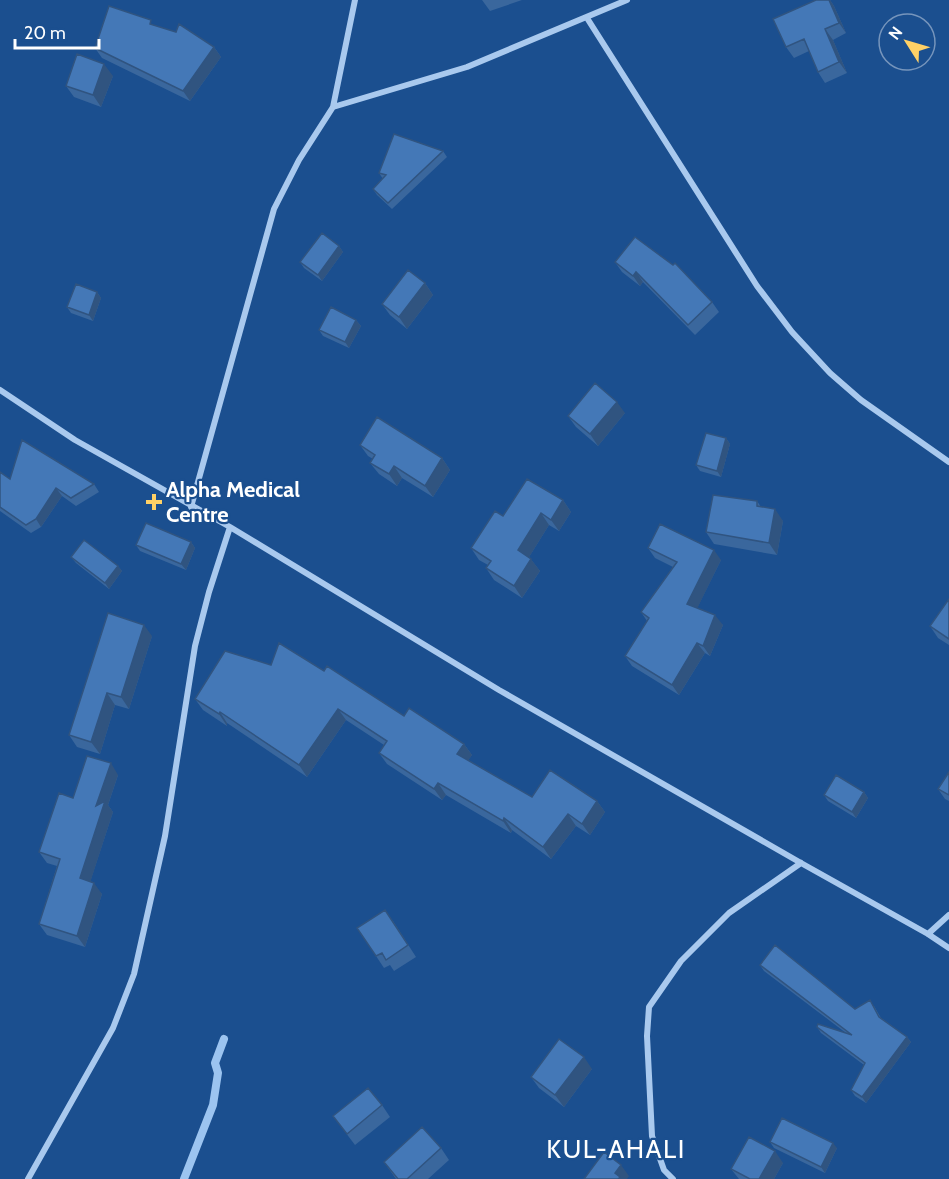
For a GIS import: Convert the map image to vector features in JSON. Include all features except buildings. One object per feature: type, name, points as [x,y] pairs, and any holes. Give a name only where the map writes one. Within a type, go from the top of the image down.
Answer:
[{"type":"street","points":[[191,507],[274,209],[299,160],[333,107],[355,0]]},
{"type":"street","points":[[333,107],[467,67],[627,0]]},
{"type":"street","points":[[587,18],[757,286],[792,332],[830,373],[861,400],[949,462]]},
{"type":"street","points":[[0,390],[75,440],[230,527],[499,690],[949,948]]},
{"type":"street","points":[[28,1179],[113,1028],[134,974],[165,836],[195,646],[209,592],[230,527]]},
{"type":"street","points":[[673,1179],[664,1170],[652,1136],[647,1036],[649,1007],[681,962],[729,913],[801,863]]},
{"type":"street","points":[[928,934],[949,915]]},
{"type":"waterway","points":[[184,1179],[213,1105],[218,1073],[215,1063],[224,1039]]},
{"type":"place","name":"Alpha Medical Centre","points":[[154,502]]},
{"type":"district","name":"KUL-AHALI","points":[[616,1149]]}]
